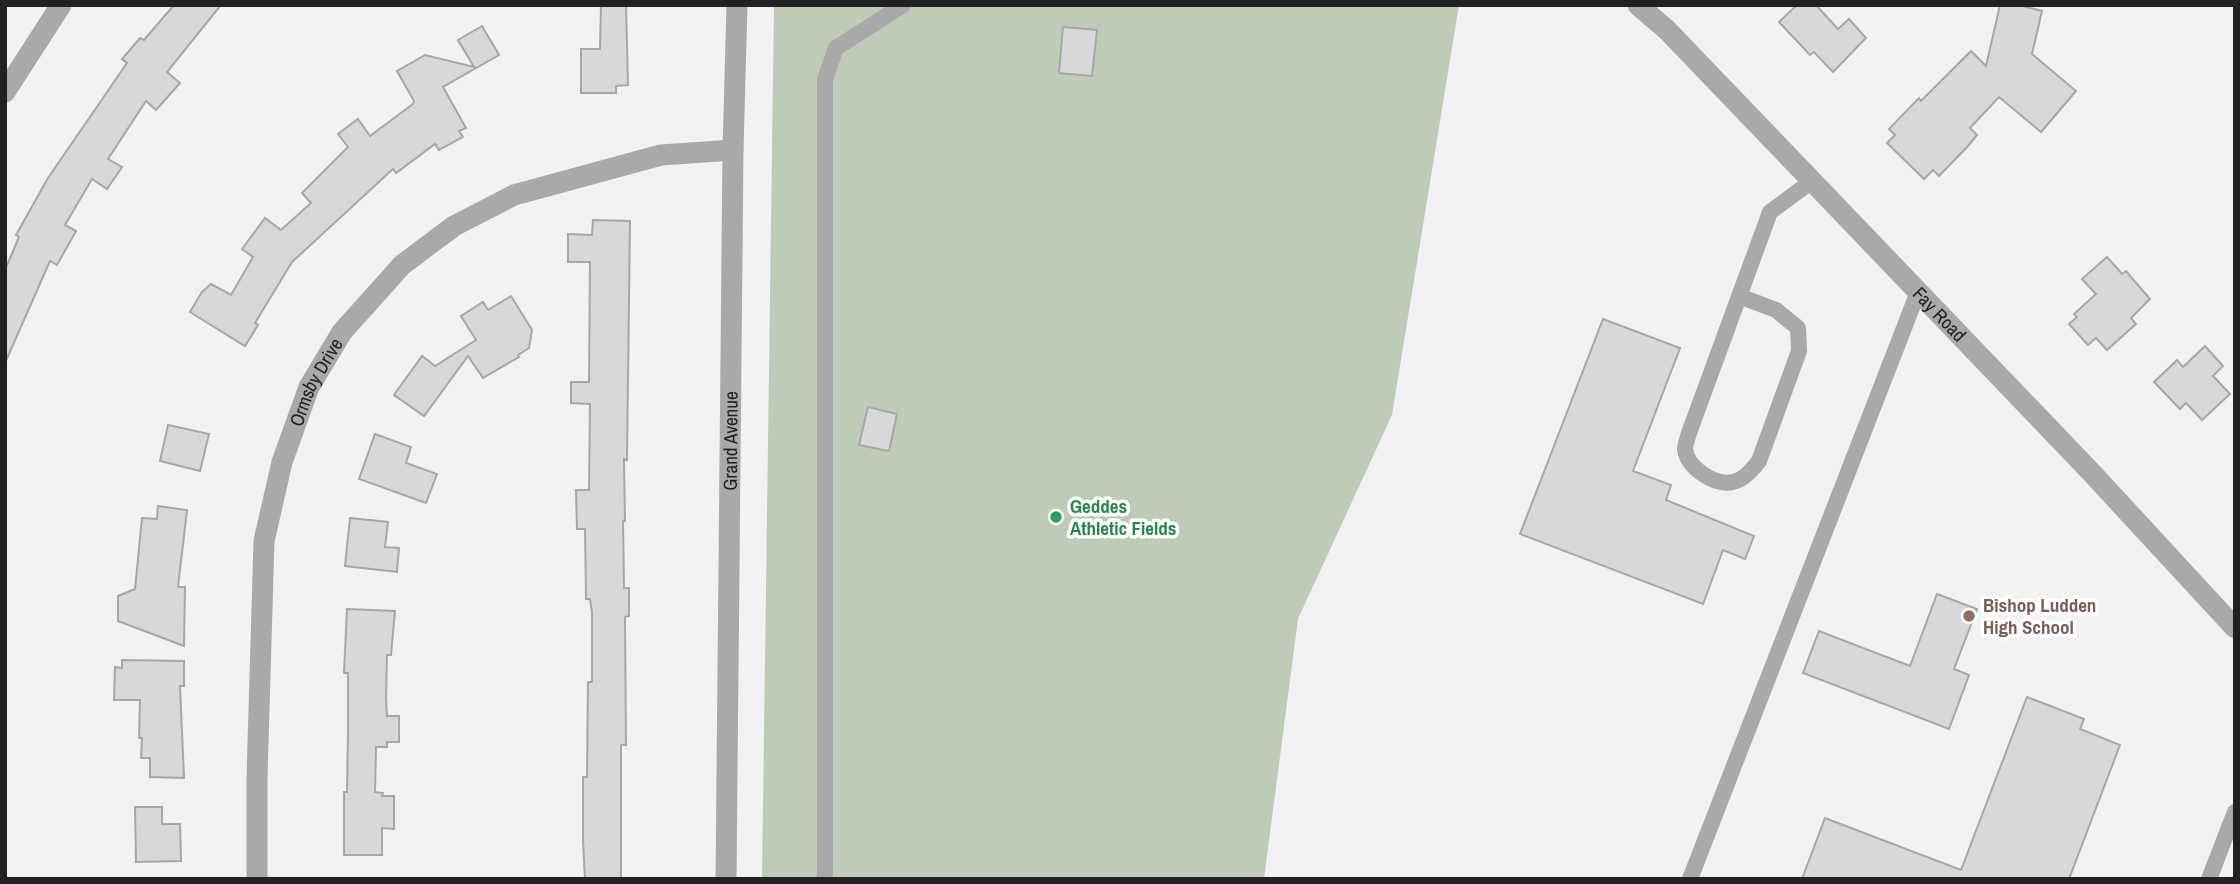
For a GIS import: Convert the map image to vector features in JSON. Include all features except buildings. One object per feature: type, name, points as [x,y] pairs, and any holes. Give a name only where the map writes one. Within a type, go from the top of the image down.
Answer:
[{"type":"street","points":[[5,92],[61,5]]},
{"type":"street","name":"Grand Avenue","points":[[726,879],[733,150],[737,5]]},
{"type":"street","name":"Fay Road","points":[[1638,5],[1667,30],[2090,471],[2235,628]]},
{"type":"street","name":"Ormsby Drive","points":[[257,879],[257,777],[264,541],[282,462],[304,400],[342,332],[402,265],[454,226],[514,195],[661,155],[733,150]]},
{"type":"lane","points":[[825,879],[825,79],[836,48],[903,5]]},
{"type":"lane","points":[[1739,296],[1776,310],[1798,328],[1799,351],[1759,461],[1748,474],[1734,482],[1717,481],[1692,467],[1685,449],[1739,296],[1770,212],[1812,181]]},
{"type":"lane","points":[[1690,879],[1918,292]]},
{"type":"lane","points":[[2208,879],[2235,812]]},
{"type":"green space","name":"Geddes Athletic Fields","points":[[774,5],[1459,5],[1392,415],[1298,619],[1264,879],[762,879]]},
{"type":"place","name":"Geddes Athletic Fields","points":[[1056,517]]},
{"type":"place","name":"Bishop Ludden High School","points":[[1969,616]]}]
